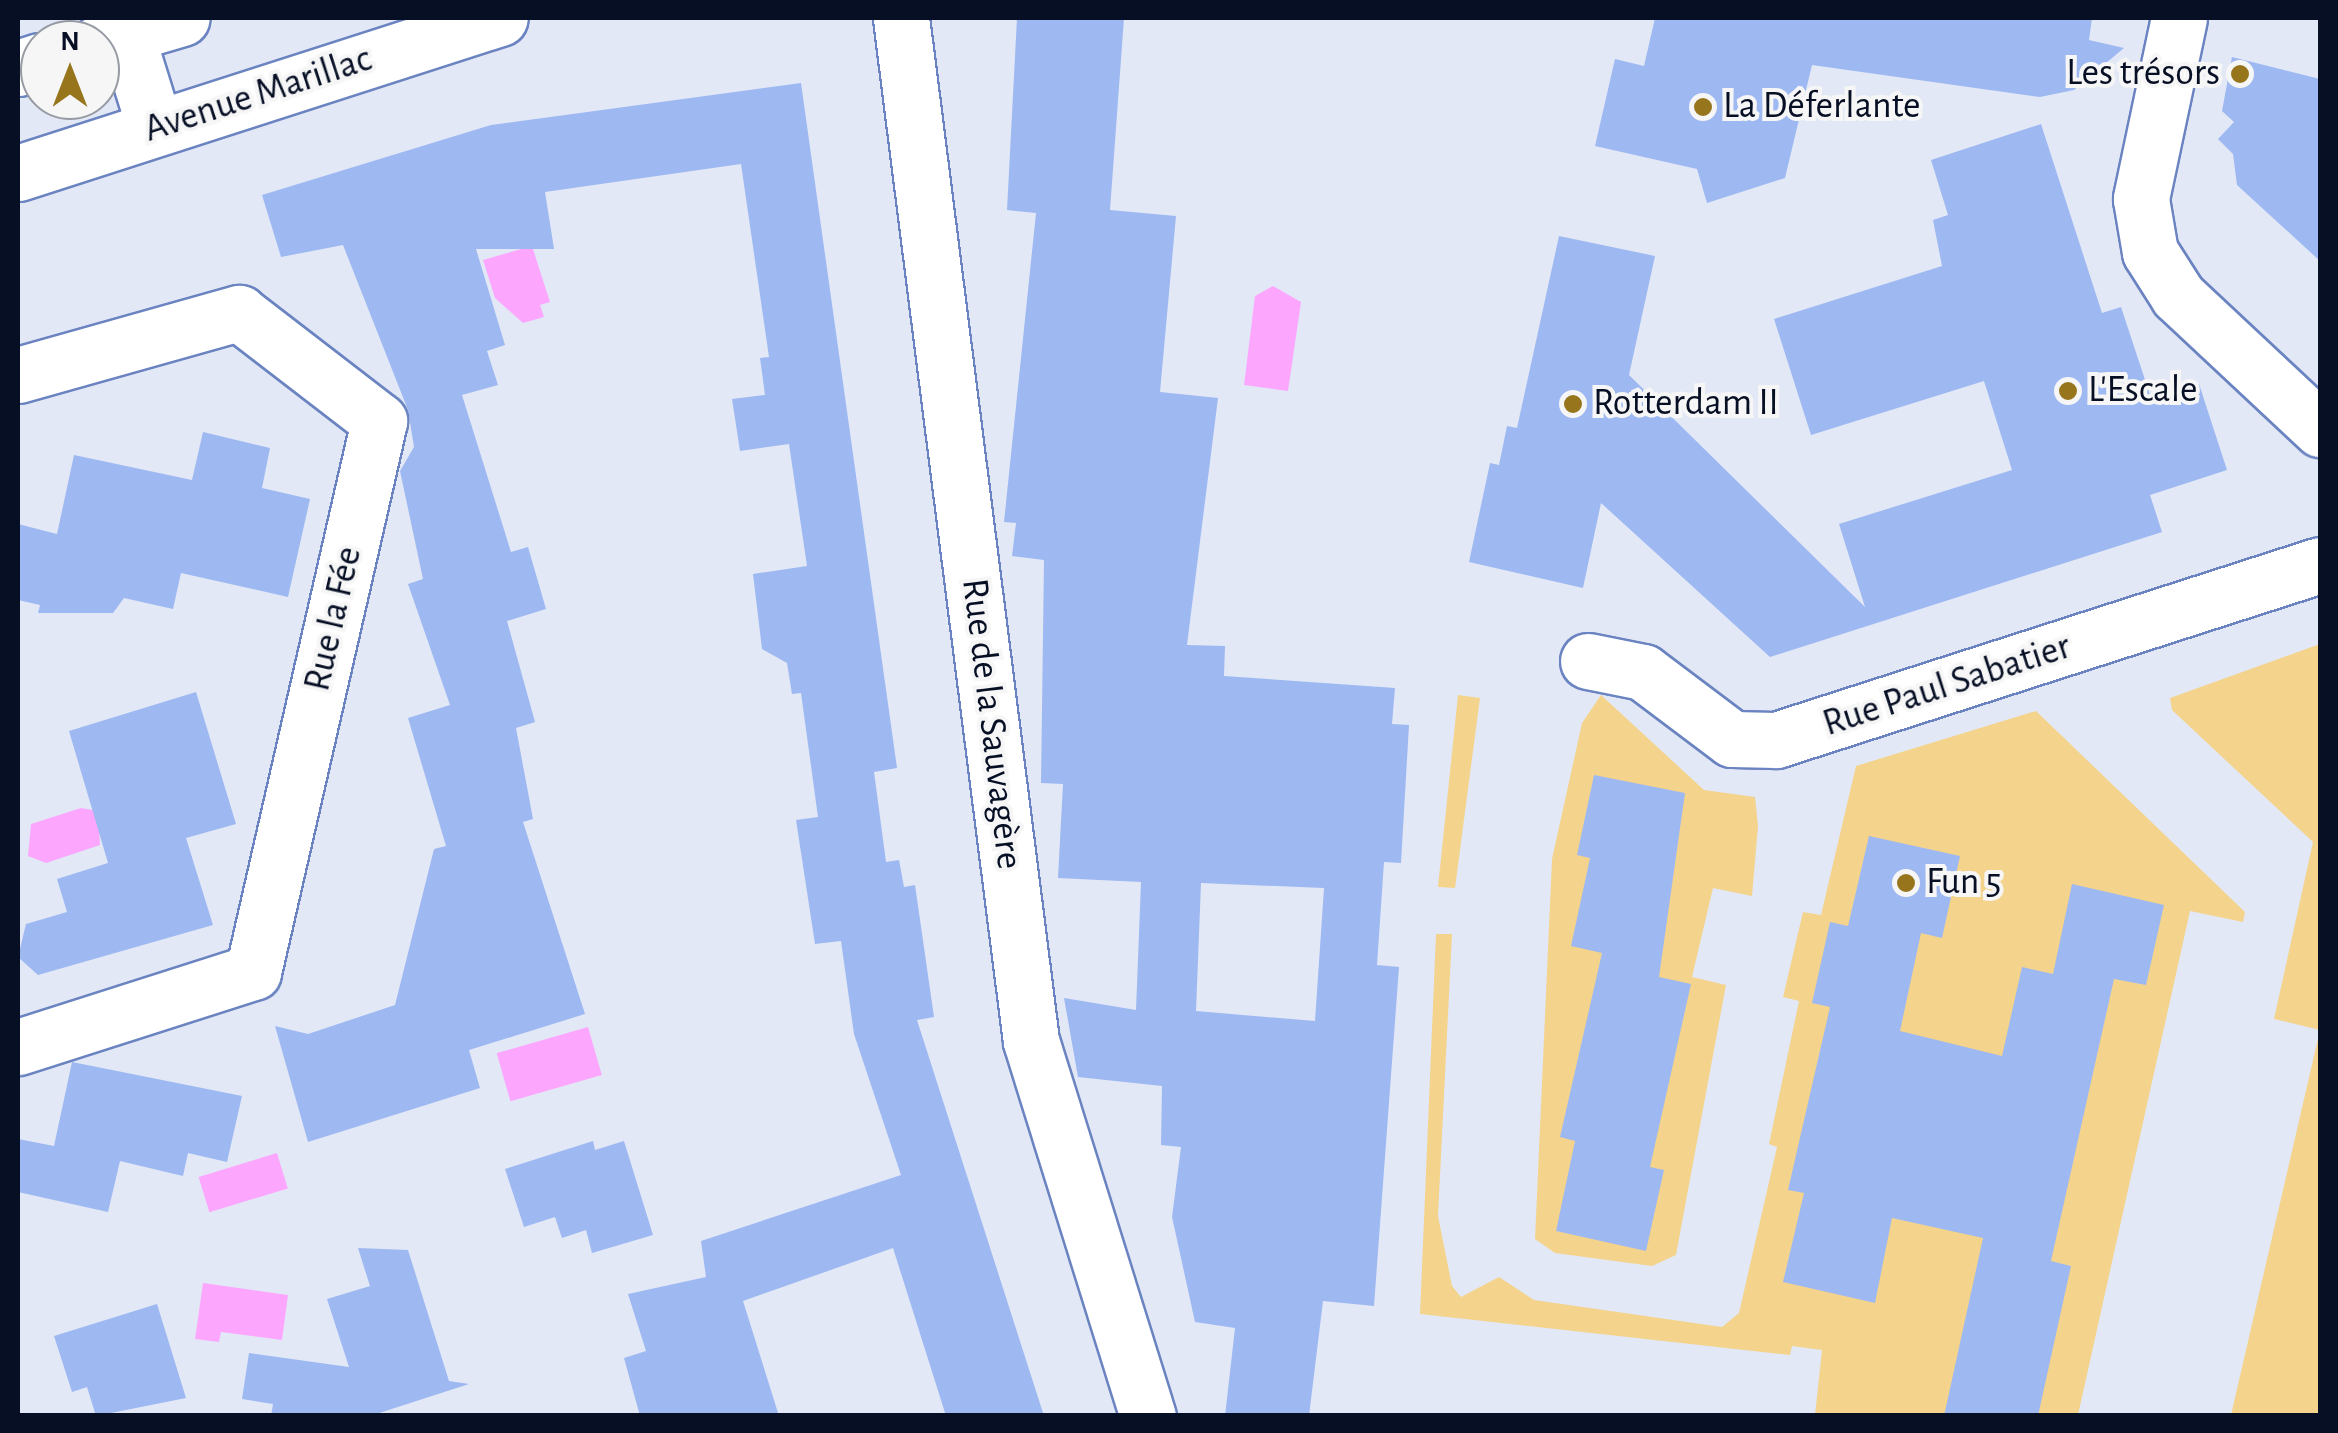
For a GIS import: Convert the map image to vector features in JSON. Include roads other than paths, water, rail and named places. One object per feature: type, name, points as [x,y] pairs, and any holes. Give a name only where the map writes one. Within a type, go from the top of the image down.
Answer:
[{"type":"street","points":[[120,31],[182,18]]},
{"type":"street","name":"Avenue Marillac","points":[[18,173],[500,18]]},
{"type":"street","name":"Rue de la Sauvagère","points":[[902,18],[1031,1041],[1148,1416]]},
{"type":"street","points":[[2179,18],[2141,199],[2150,252],[2178,296],[2320,429]]},
{"type":"street","points":[[120,42],[155,128]]},
{"type":"street","name":"Rue la Fée","points":[[18,374],[239,313],[379,421],[253,972],[18,1047]]},
{"type":"street","name":"Rue Paul Sabatier","points":[[1588,661],[1643,672],[1732,739],[1776,740],[2320,564]]},
{"type":"place","name":"Les trésors","points":[[2240,74]]},
{"type":"place","name":"La Déferlante","points":[[1703,107]]},
{"type":"place","name":"L'Escale","points":[[2068,391]]},
{"type":"place","name":"Rotterdam II","points":[[1573,404]]},
{"type":"place","name":"Fun 5","points":[[1906,883]]}]
